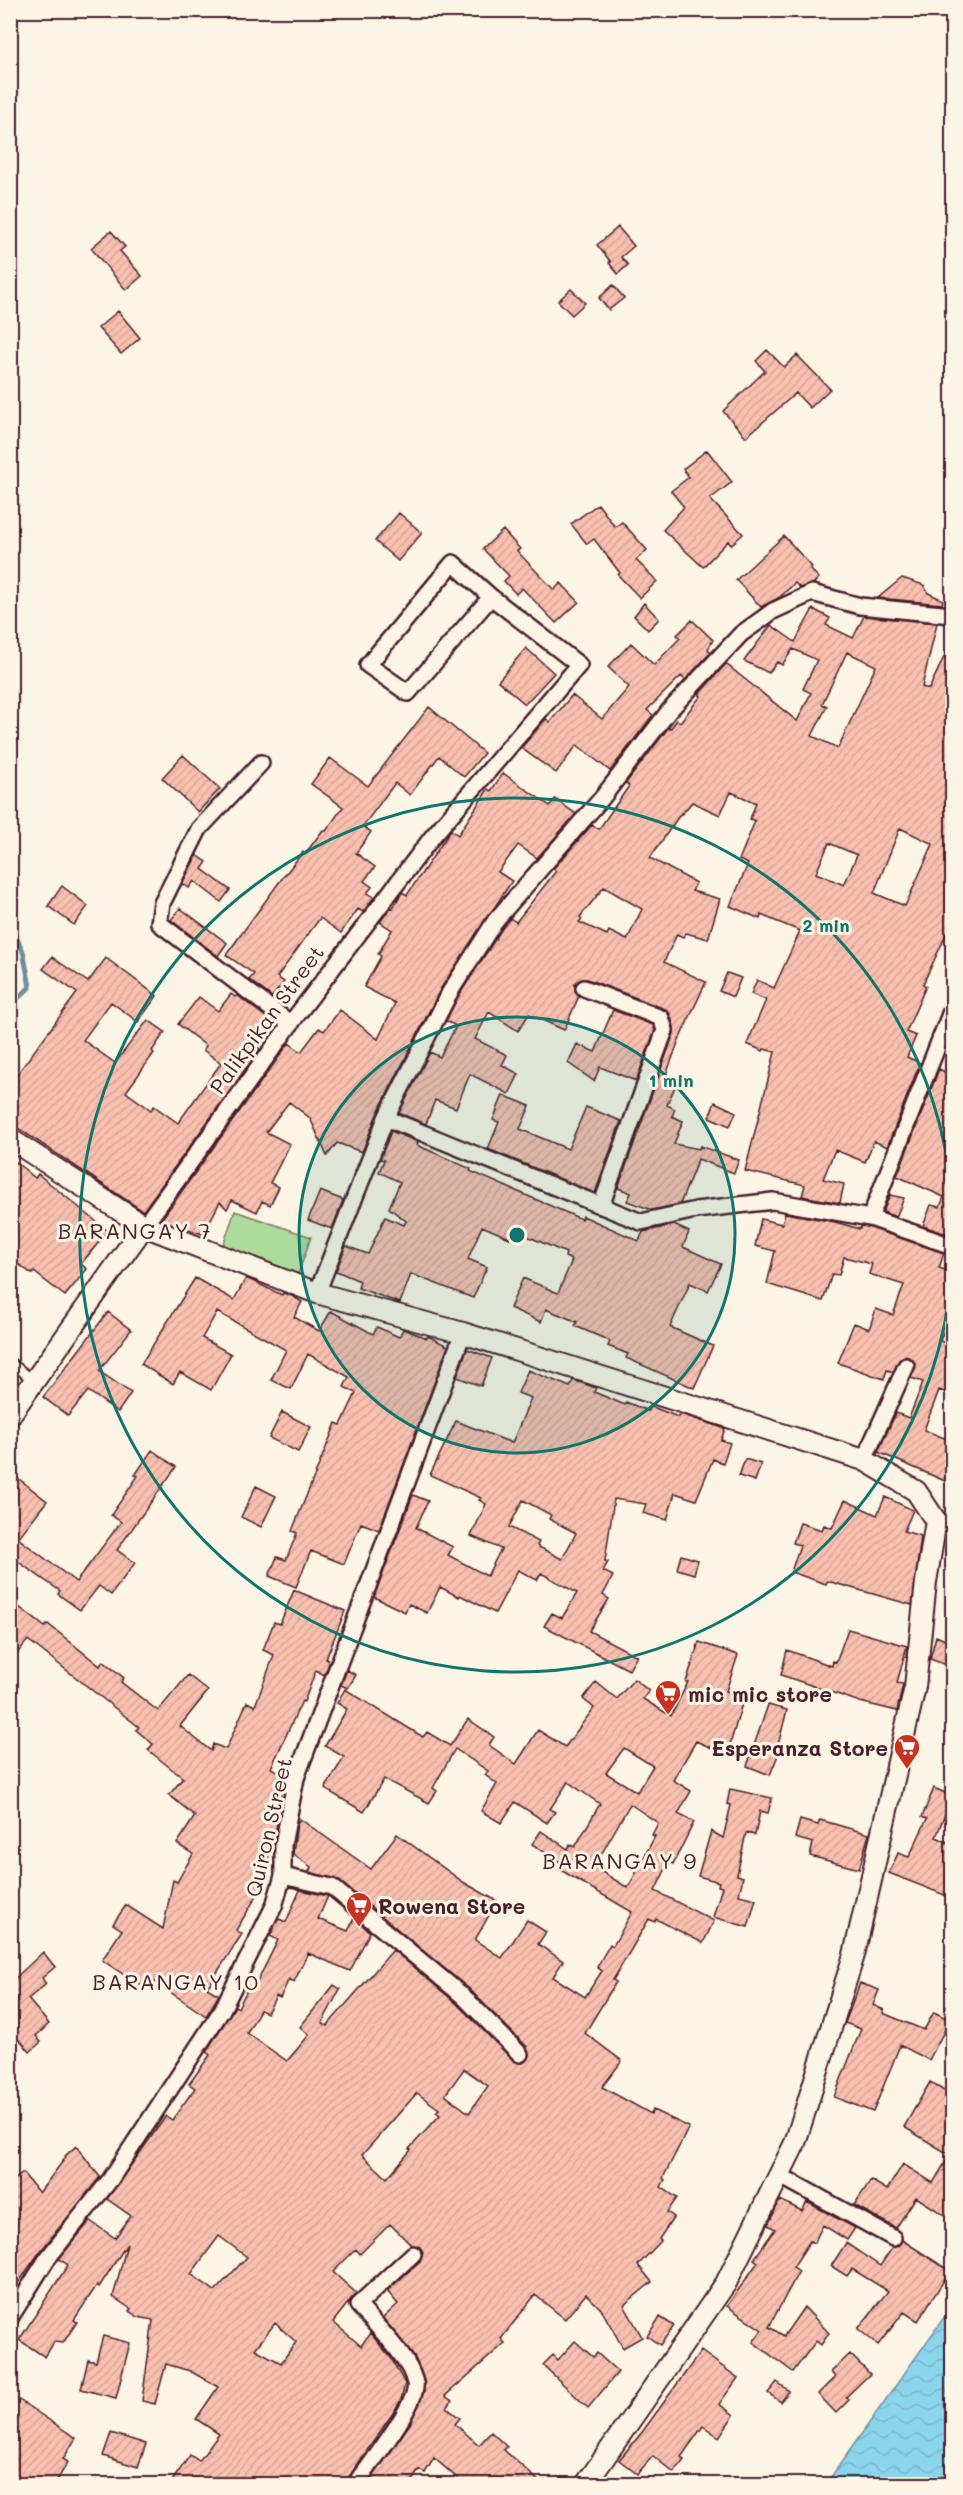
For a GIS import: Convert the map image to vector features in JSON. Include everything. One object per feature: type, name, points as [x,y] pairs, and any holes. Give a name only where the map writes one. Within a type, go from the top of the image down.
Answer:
[{"type":"street","points":[[453,563],[491,597],[408,693],[368,665],[453,563]]},
{"type":"street","points":[[317,1293],[386,1118],[450,992],[495,921],[602,798],[669,711],[741,634],[773,611],[812,593],[860,606],[952,615]]},
{"type":"street","name":"Palikpikan Street","points":[[10,1415],[291,1024],[433,836],[579,665],[491,597]]},
{"type":"street","points":[[261,763],[199,829],[162,903],[159,923],[291,1024]]},
{"type":"street","points":[[584,988],[661,1018],[666,1030],[601,1206]]},
{"type":"street","points":[[870,1218],[947,1041],[952,1009]]},
{"type":"street","points":[[386,1118],[641,1222],[696,1210],[773,1200],[870,1218],[952,1246]]},
{"type":"street","points":[[10,1139],[144,1226],[317,1293],[463,1333],[864,1460],[916,1491],[936,1521],[926,1582],[915,1687],[854,1956],[795,2143],[726,2283],[586,2484]]},
{"type":"street","name":"Quiron Street","points":[[10,2318],[47,2259],[110,2180],[222,2010],[274,1906],[284,1876],[283,1845],[296,1778],[463,1333]]},
{"type":"street","points":[[864,1460],[906,1366]]},
{"type":"street","points":[[284,1876],[332,1887],[463,1996],[520,2054]]},
{"type":"street","points":[[779,2175],[893,2238]]},
{"type":"street","points":[[356,2484],[410,2405],[416,2385],[409,2365],[358,2305],[413,2254]]},
{"type":"lane","points":[[10,1362],[34,1381]]},
{"type":"green space","points":[[235,1211],[311,1237],[298,1274],[222,1248]]},
{"type":"water","points":[[952,2306],[952,2484],[826,2484]]},
{"type":"building","points":[[618,227],[634,246],[621,257],[628,265],[618,274],[597,245]]},
{"type":"building","points":[[111,231],[125,247],[120,251],[142,276],[126,290],[91,248]]},
{"type":"building","points":[[613,285],[624,298],[609,310],[599,298]]},
{"type":"building","points":[[571,289],[585,303],[572,315],[558,301]]},
{"type":"building","points":[[118,311],[140,338],[121,354],[98,328]]},
{"type":"building","points":[[767,350],[784,367],[797,355],[830,389],[810,408],[796,393],[746,437],[723,411],[765,371],[756,361]]},
{"type":"building","points":[[707,450],[732,482],[710,499],[743,534],[731,545],[728,541],[703,567],[663,530],[684,507],[671,491],[689,477],[683,469]]},
{"type":"building","points":[[598,504],[615,527],[622,522],[647,550],[636,560],[657,581],[640,598],[618,575],[620,573],[594,539],[587,544],[571,524]]},
{"type":"building","points":[[399,513],[422,533],[398,561],[375,541]]},
{"type":"building","points":[[503,530],[520,549],[517,551],[554,590],[561,583],[579,602],[556,623],[522,588],[516,594],[504,581],[509,576],[483,549]]},
{"type":"building","points":[[784,536],[819,578],[813,584],[800,588],[795,583],[780,597],[761,607],[736,580]]},
{"type":"building","points":[[902,578],[924,585],[928,593],[943,600],[942,604],[878,598]]},
{"type":"building","points":[[644,603],[659,619],[648,630],[634,616]]},
{"type":"building","points":[[813,609],[830,618],[826,625],[853,638],[864,616],[937,623],[922,687],[929,689],[952,640],[952,922],[923,984],[926,986],[906,1032],[916,1036],[907,1057],[920,1063],[887,1147],[874,1141],[865,1162],[835,1150],[823,1179],[844,1184],[840,1203],[802,1196],[805,1185],[745,1171],[775,1052],[764,1049],[763,1051],[747,1044],[766,1000],[751,994],[757,980],[774,988],[800,931],[761,915],[760,919],[730,906],[748,864],[739,860],[755,821],[750,819],[756,803],[731,792],[720,815],[692,802],[681,813],[650,858],[696,883],[692,891],[720,899],[708,939],[686,933],[683,937],[677,934],[664,962],[706,982],[679,1040],[666,1075],[678,1080],[667,1105],[675,1109],[672,1116],[683,1121],[674,1144],[699,1149],[700,1146],[739,1160],[734,1173],[698,1159],[680,1204],[652,1210],[627,1201],[631,1193],[618,1188],[674,1033],[674,1027],[670,1014],[665,1009],[587,979],[582,979],[575,984],[575,990],[579,996],[564,1030],[529,1014],[518,1031],[489,1012],[475,1039],[507,1055],[502,1065],[519,1074],[509,1094],[470,1074],[456,1108],[435,1100],[426,1124],[399,1113],[430,1052],[440,1057],[456,1026],[446,1021],[458,997],[503,927],[510,918],[516,922],[556,871],[553,869],[592,825],[599,829],[629,786],[626,783],[669,727],[670,729],[677,720],[680,722],[701,696],[699,694],[726,664],[797,721],[811,693],[803,689],[817,660],[793,649],[782,665],[777,662],[769,673],[744,661],[771,625],[795,642]],"holes":[[[847,652],[876,666],[838,748],[812,736],[827,706],[822,704]],[[900,828],[933,844],[905,906],[874,893]],[[829,843],[857,855],[844,885],[816,873]],[[604,887],[642,909],[627,940],[609,931],[607,935],[579,922],[582,919],[580,917]]]},
{"type":"building","points":[[692,620],[713,640],[708,649],[711,652],[685,680],[681,676],[647,710],[653,715],[610,771],[577,745],[556,773],[521,748],[546,719],[550,722],[572,695],[602,719],[629,687],[608,667],[631,643],[654,665],[680,638],[677,635]]},
{"type":"building","points":[[526,648],[554,673],[525,704],[498,681]]},
{"type":"building","points":[[429,707],[484,753],[464,777],[439,756],[410,795],[395,783],[363,826],[371,832],[356,853],[375,867],[364,881],[372,887],[367,893],[374,897],[363,912],[358,909],[341,933],[320,918],[277,977],[284,982],[272,997],[249,980],[254,974],[226,955],[283,877],[303,852],[305,854],[323,830],[326,831],[343,807],[311,784],[330,758],[368,786]]},
{"type":"building","points":[[183,755],[220,789],[198,812],[162,778]]},
{"type":"building","points":[[503,773],[550,806],[555,799],[576,814],[537,858],[518,845],[498,872],[512,881],[441,988],[377,1114],[362,1152],[337,1143],[327,1156],[310,1118],[289,1102],[266,1132],[290,1144],[270,1183],[279,1187],[270,1205],[262,1201],[257,1212],[232,1200],[227,1209],[220,1202],[203,1234],[161,1220],[289,1043],[301,1052],[319,1028],[324,1031],[340,1010],[378,1039],[395,1003],[364,987],[381,956],[378,954],[392,930],[380,922],[391,907],[393,908],[402,892],[407,895],[451,830],[458,835],[488,789],[491,791]]},
{"type":"building","points":[[197,855],[207,862],[202,869],[230,890],[221,902],[194,881],[189,888],[182,884]]},
{"type":"building","points":[[62,886],[88,906],[74,925],[48,906]]},
{"type":"building","points":[[180,908],[227,943],[218,956],[171,920]]},
{"type":"building","points":[[52,957],[88,982],[106,958],[157,996],[138,1022],[111,1002],[83,1040],[115,1063],[148,1020],[165,1032],[152,1051],[154,1053],[126,1092],[151,1110],[154,1106],[178,1123],[221,1063],[203,1050],[206,1046],[178,1024],[199,997],[218,1011],[231,994],[235,997],[237,995],[267,1018],[250,1042],[260,1049],[143,1211],[10,1123],[10,1084],[77,993],[43,969]]},
{"type":"building","points":[[727,973],[741,978],[733,997],[719,991]]},
{"type":"building","points":[[613,1010],[653,1025],[655,1030],[636,1081],[600,1067],[594,1081],[568,1063],[577,1044],[595,1052]]},
{"type":"building","points":[[939,1069],[952,1075],[952,1229],[950,1235],[923,1226],[931,1205],[940,1207],[944,1197],[897,1176]]},
{"type":"building","points":[[503,1095],[530,1106],[520,1129],[568,1149],[586,1107],[621,1121],[595,1193],[488,1149],[499,1122],[493,1120]]},
{"type":"building","points":[[715,1102],[736,1112],[730,1126],[709,1117]]},
{"type":"building","points":[[391,1131],[418,1142],[417,1145],[471,1169],[470,1171],[581,1219],[583,1216],[639,1241],[643,1232],[674,1225],[689,1232],[683,1247],[721,1264],[708,1291],[690,1283],[670,1327],[713,1346],[694,1388],[626,1358],[628,1354],[608,1346],[610,1341],[575,1326],[577,1322],[546,1309],[541,1322],[510,1308],[523,1278],[558,1293],[572,1260],[565,1257],[566,1253],[518,1232],[514,1240],[482,1226],[468,1259],[487,1267],[473,1298],[411,1274],[400,1303],[358,1288],[360,1281],[336,1271],[346,1246],[368,1254],[385,1217],[404,1225],[406,1221],[389,1208],[400,1182],[379,1172],[384,1160],[380,1159]]},
{"type":"building","points":[[10,1157],[35,1178],[38,1174],[108,1231],[81,1264],[87,1269],[65,1296],[34,1272],[32,1274],[10,1258]]},
{"type":"building","points":[[320,1191],[343,1200],[332,1229],[308,1220]]},
{"type":"building","points":[[890,1195],[904,1198],[896,1217],[883,1212]]},
{"type":"building","points":[[785,1213],[860,1229],[861,1226],[868,1227],[944,1253],[939,1268],[952,1272],[952,1307],[940,1341],[952,1345],[952,1395],[939,1390],[924,1430],[952,1441],[952,1484],[878,1452],[896,1413],[909,1418],[923,1382],[911,1378],[916,1366],[913,1360],[906,1356],[901,1358],[893,1372],[887,1370],[884,1379],[838,1363],[854,1323],[869,1329],[876,1309],[893,1315],[904,1285],[869,1274],[872,1264],[844,1257],[839,1275],[832,1274],[823,1301],[767,1284],[775,1251],[755,1246],[761,1219],[782,1224]]},
{"type":"building","points":[[195,1278],[234,1300],[246,1278],[282,1295],[283,1293],[292,1296],[302,1302],[294,1317],[319,1331],[331,1311],[373,1334],[377,1327],[399,1337],[403,1329],[427,1338],[428,1336],[448,1346],[379,1530],[361,1523],[344,1564],[311,1551],[296,1587],[269,1576],[277,1557],[286,1560],[297,1533],[292,1531],[336,1423],[341,1425],[356,1393],[344,1387],[349,1377],[308,1354],[291,1389],[271,1380],[286,1350],[217,1312],[202,1338],[231,1354],[211,1390],[180,1372],[173,1384],[141,1364]]},
{"type":"building","points":[[108,1312],[131,1330],[99,1371],[131,1393],[118,1412],[88,1391],[68,1416],[43,1397]]},
{"type":"building","points":[[467,1349],[492,1358],[481,1386],[457,1377]]},
{"type":"building","points":[[528,1370],[570,1387],[573,1380],[596,1388],[594,1392],[625,1405],[626,1402],[648,1411],[650,1406],[678,1417],[680,1414],[725,1429],[721,1440],[730,1443],[723,1463],[713,1459],[696,1500],[675,1493],[667,1520],[643,1513],[646,1504],[614,1499],[605,1561],[608,1562],[603,1571],[613,1576],[603,1595],[609,1599],[589,1631],[637,1656],[629,1670],[544,1626],[552,1613],[562,1618],[577,1593],[541,1573],[537,1580],[518,1570],[495,1613],[440,1587],[427,1613],[409,1604],[405,1612],[374,1597],[413,1495],[428,1501],[416,1528],[453,1547],[448,1555],[487,1576],[501,1549],[471,1536],[486,1504],[479,1500],[481,1498],[430,1475],[456,1421],[512,1443],[531,1398],[518,1393]],"holes":[[[523,1500],[551,1515],[549,1519],[576,1533],[562,1559],[537,1546],[539,1542],[509,1527]]]},
{"type":"building","points":[[282,1412],[311,1427],[298,1452],[269,1438]]},
{"type":"building","points":[[152,1450],[176,1467],[117,1550],[135,1563],[111,1595],[99,1586],[80,1610],[58,1594],[60,1591],[10,1556],[10,1472],[47,1501],[18,1538],[76,1582],[121,1522],[111,1515],[138,1476],[135,1475]]},
{"type":"building","points":[[745,1459],[761,1464],[755,1481],[739,1476]]},
{"type":"building","points":[[256,1486],[276,1496],[261,1527],[241,1517]]},
{"type":"building","points":[[885,1497],[913,1510],[904,1531],[921,1536],[912,1605],[827,1581],[826,1584],[791,1572],[800,1545],[793,1543],[800,1523],[822,1530],[824,1525],[832,1528],[845,1500],[877,1515]]},
{"type":"building","points":[[681,1555],[698,1560],[694,1574],[677,1569]]},
{"type":"building","points":[[294,1590],[345,1611],[326,1659],[330,1661],[324,1675],[316,1670],[304,1702],[302,1701],[271,1768],[286,1775],[275,1811],[279,1814],[273,1843],[271,1841],[264,1884],[236,1930],[242,1934],[207,1988],[219,1995],[206,2016],[152,1980],[148,1988],[102,1960],[122,1930],[113,1924],[126,1905],[163,1929],[173,1880],[177,1882],[193,1854],[177,1844],[195,1816],[169,1795],[183,1778],[148,1750],[153,1744],[136,1730],[139,1727],[28,1640],[10,1662],[10,1600],[45,1627],[48,1624],[100,1666],[103,1661],[124,1678],[121,1682],[158,1711],[188,1675],[208,1691],[180,1726],[211,1751],[213,1744],[226,1749],[247,1702],[255,1706],[274,1655],[263,1650],[274,1622],[280,1624]]},
{"type":"building","points":[[848,1629],[907,1646],[897,1683],[903,1684],[897,1711],[860,1702],[781,1675],[787,1650],[832,1666],[833,1661],[836,1662]]},
{"type":"building","points":[[936,1636],[952,1643],[952,1667],[930,1659]]},
{"type":"building","points":[[699,1642],[738,1655],[726,1691],[744,1697],[727,1755],[696,1741],[673,1780],[691,1791],[678,1814],[694,1822],[673,1864],[669,1862],[655,1891],[714,1921],[703,1943],[656,1919],[655,1922],[649,1919],[613,1980],[616,1982],[585,2033],[622,2061],[602,2087],[651,2114],[653,2110],[689,2127],[663,2178],[665,2180],[661,2187],[677,2198],[667,2212],[674,2217],[659,2239],[661,2241],[638,2265],[652,2282],[624,2305],[642,2337],[623,2348],[601,2309],[586,2294],[565,2319],[535,2295],[501,2339],[505,2343],[445,2396],[452,2401],[447,2408],[460,2418],[455,2424],[479,2445],[491,2432],[507,2447],[504,2450],[542,2484],[464,2484],[434,2458],[425,2473],[419,2470],[410,2484],[368,2484],[410,2424],[424,2392],[424,2380],[415,2358],[383,2318],[398,2304],[387,2291],[420,2261],[423,2252],[420,2247],[411,2245],[390,2224],[360,2254],[356,2249],[333,2272],[356,2293],[333,2322],[361,2346],[370,2333],[391,2358],[405,2384],[401,2400],[346,2484],[170,2484],[190,2455],[199,2461],[219,2434],[196,2419],[218,2387],[190,2371],[166,2364],[155,2404],[142,2401],[153,2320],[138,2317],[129,2311],[131,2309],[113,2297],[127,2244],[74,2320],[77,2322],[63,2343],[54,2342],[45,2357],[19,2340],[68,2265],[59,2259],[90,2221],[115,2238],[131,2216],[107,2199],[166,2116],[172,2120],[195,2088],[189,2084],[210,2055],[206,2052],[235,2006],[238,2008],[249,1986],[254,1988],[278,1940],[270,1936],[276,1923],[279,1919],[286,1922],[300,1890],[328,1896],[318,1919],[348,1931],[354,1918],[370,1932],[350,1971],[308,1953],[294,1982],[289,1979],[280,1998],[276,1996],[267,2013],[260,2010],[247,2033],[287,2061],[309,2035],[300,2027],[334,1985],[340,1989],[322,2023],[327,2026],[393,1950],[456,2003],[514,2061],[523,2063],[529,2056],[527,2047],[469,1989],[338,1880],[309,1872],[311,1867],[293,1854],[297,1823],[300,1819],[371,1869],[397,1834],[463,1882],[497,1901],[475,1940],[502,1958],[527,1920],[546,1932],[538,1944],[563,1961],[553,1977],[585,1997],[602,1971],[597,1967],[610,1944],[613,1946],[632,1912],[557,1868],[560,1862],[532,1844],[541,1831],[568,1849],[570,1844],[575,1847],[600,1804],[568,1782],[550,1809],[555,1812],[547,1823],[515,1802],[501,1823],[481,1811],[497,1784],[485,1775],[488,1771],[455,1749],[433,1788],[437,1791],[429,1803],[384,1779],[364,1812],[325,1789],[344,1757],[325,1746],[347,1709],[337,1703],[345,1689],[423,1737],[427,1732],[450,1746],[468,1719],[494,1737],[489,1745],[516,1764],[538,1730],[565,1747],[594,1708],[583,1699],[596,1682],[617,1699],[634,1679],[649,1691],[643,1699],[671,1716],[688,1682],[686,1682]],"holes":[[[624,1748],[653,1766],[637,1792],[606,1773]],[[630,1804],[658,1823],[652,1835],[655,1836],[628,1888],[597,1869],[601,1862],[598,1860]],[[464,2069],[488,2086],[469,2113],[445,2095]],[[417,2093],[439,2109],[436,2112],[440,2115],[409,2149],[411,2150],[387,2178],[362,2155]],[[219,2236],[247,2257],[215,2291],[191,2274]],[[275,2323],[296,2342],[281,2363],[255,2349]]]},
{"type":"building","points":[[347,1670],[356,1675],[348,1688],[341,1685]]},
{"type":"building","points":[[768,1705],[787,1710],[777,1749],[780,1750],[770,1775],[747,1766]]},
{"type":"building","points":[[934,1788],[952,1796],[936,1837],[952,1844],[952,1898],[889,1873],[898,1853],[909,1857],[927,1819],[922,1817]]},
{"type":"building","points":[[730,1789],[772,1798],[768,1813],[760,1811],[755,1835],[746,1833],[737,1875],[743,1877],[739,1895],[756,1899],[748,1927],[713,1917],[722,1887],[718,1886],[719,1882],[698,1876],[711,1831],[723,1838],[731,1805],[727,1804]]},
{"type":"building","points":[[800,1820],[818,1825],[820,1820],[869,1834],[859,1869],[810,1856],[813,1843],[795,1838]]},
{"type":"building","points":[[43,1952],[55,1967],[42,1978],[46,1984],[28,1999],[49,2024],[36,2036],[41,2042],[30,2052],[20,2040],[10,2048],[10,1983]]},
{"type":"building","points":[[860,1983],[879,1990],[873,2005],[884,2010],[883,2013],[924,2030],[934,2012],[950,2020],[929,2060],[900,2045],[873,2112],[834,2097],[861,2029],[845,2023]]},
{"type":"building","points":[[930,2082],[952,2096],[952,2220],[916,2197],[896,2228],[854,2205],[871,2180],[887,2190],[903,2164],[933,2183],[950,2155],[904,2127]]},
{"type":"building","points":[[76,2146],[100,2177],[39,2253],[19,2282],[10,2276],[10,2183],[23,2173],[39,2193],[65,2156]]},
{"type":"building","points":[[780,2200],[802,2211],[807,2202],[855,2228],[847,2240],[823,2225],[814,2243],[810,2241],[793,2267],[799,2271],[769,2327],[784,2336],[804,2307],[829,2333],[821,2345],[816,2341],[793,2372],[753,2342],[762,2330],[727,2306],[758,2262],[754,2259],[775,2229],[768,2225]]},
{"type":"building","points":[[902,2240],[950,2271],[918,2321],[904,2312],[878,2345],[858,2329],[888,2291],[852,2269],[847,2276],[831,2266],[846,2243],[880,2266],[892,2248],[898,2246]]},
{"type":"building","points":[[660,2317],[674,2326],[660,2345],[647,2336]]},
{"type":"building","points":[[103,2336],[130,2343],[116,2398],[81,2389],[88,2360],[96,2362]]},
{"type":"building","points":[[575,2341],[593,2357],[597,2353],[618,2372],[588,2408],[543,2365],[553,2355],[558,2360]]},
{"type":"building","points":[[701,2351],[738,2378],[719,2404],[734,2415],[719,2437],[703,2426],[681,2457],[684,2460],[674,2473],[653,2456],[637,2474],[619,2460]]},
{"type":"building","points":[[850,2354],[870,2374],[846,2397],[849,2400],[836,2413],[818,2394],[835,2377],[831,2372]]},
{"type":"building","points":[[777,2382],[789,2391],[781,2402],[768,2393]]},
{"type":"building","points":[[10,2394],[76,2438],[63,2459],[68,2462],[55,2484],[10,2484]]},
{"type":"building","points":[[111,2433],[146,2444],[138,2467],[103,2456]]},
{"type":"waterway","points":[[10,925],[23,951],[30,987],[10,1006]]},
{"type":"place","name":"mic mic store","points":[[668,1716]]},
{"type":"place","name":"Esperanza Store","points":[[907,1770]]},
{"type":"place","name":"Rowena Store","points":[[359,1928]]},
{"type":"district","name":"BARANGAY 7","points":[[135,1230]]},
{"type":"district","name":"BARANGAY 9","points":[[620,1860]]},
{"type":"district","name":"BARANGAY 10","points":[[176,1981]]}]
